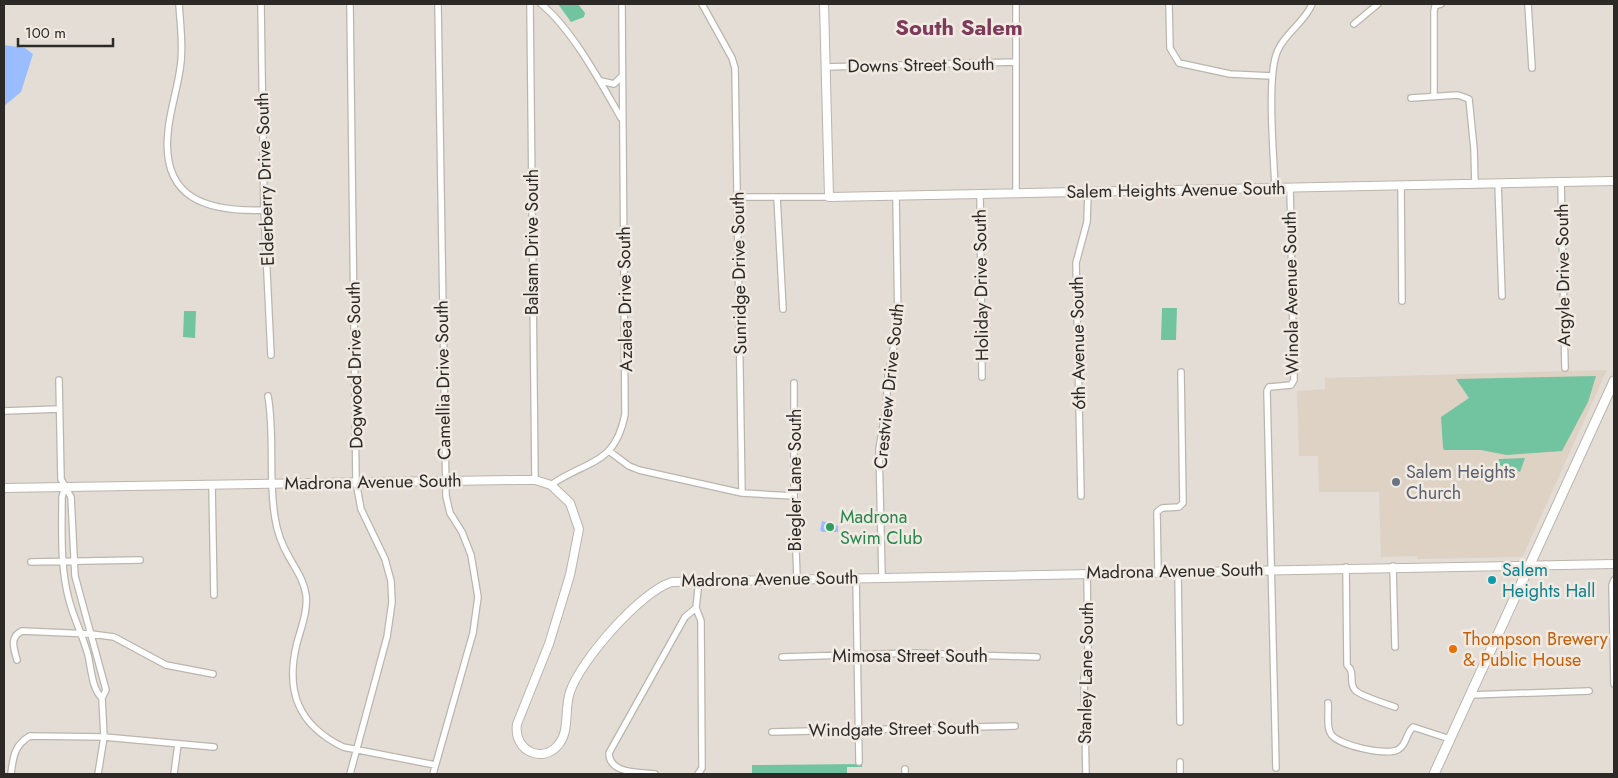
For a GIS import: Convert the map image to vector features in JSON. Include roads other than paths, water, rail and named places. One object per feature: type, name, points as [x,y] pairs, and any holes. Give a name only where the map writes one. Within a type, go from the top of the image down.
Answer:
[{"type":"main road","points":[[824,4],[829,197]]},
{"type":"main road","name":"Salem Heights Avenue South","points":[[829,197],[1614,181]]},
{"type":"main road","points":[[1434,774],[1614,381]]},
{"type":"main road","name":"Madrona Avenue South","points":[[4,488],[445,480],[535,480],[552,485],[574,509],[579,529],[570,574],[549,644],[517,724],[516,736],[524,750],[534,752],[545,752],[560,743],[565,729],[568,697],[577,678],[600,645],[644,598],[664,584],[699,580],[1393,566],[1614,564]]},
{"type":"street","points":[[179,4],[181,62],[168,133],[168,162],[173,178],[185,192],[212,205],[235,209],[264,210]]},
{"type":"street","name":"Elderberry Drive South","points":[[261,4],[264,210],[272,355]]},
{"type":"street","name":"Dogwood Drive South","points":[[350,4],[356,482],[361,509],[385,559],[391,581],[392,602],[387,636],[350,774]]},
{"type":"street","name":"Camellia Drive South","points":[[433,774],[473,633],[478,596],[471,554],[462,532],[450,513],[445,480],[438,4]]},
{"type":"street","name":"Balsam Drive South","points":[[530,4],[535,480]]},
{"type":"street","points":[[541,4],[556,18],[600,80],[621,118]]},
{"type":"street","name":"Azalea Drive South","points":[[552,485],[586,468],[609,451],[623,424],[627,400],[621,118],[622,4]]},
{"type":"street","name":"Sunridge Drive South","points":[[702,4],[730,53],[735,68],[742,493]]},
{"type":"street","points":[[1016,4],[1016,193]]},
{"type":"street","points":[[1169,4],[1170,48],[1179,63],[1230,74],[1272,76]]},
{"type":"street","points":[[1275,188],[1272,76],[1278,50],[1312,4]]},
{"type":"street","points":[[1354,24],[1378,4]]},
{"type":"street","points":[[1528,4],[1532,68]]},
{"type":"street","points":[[1434,96],[1438,5]]},
{"type":"street","name":"Downs Street South","points":[[825,67],[1016,62]]},
{"type":"street","points":[[600,80],[606,84],[614,84],[622,76]]},
{"type":"street","points":[[1410,98],[1458,95],[1468,99],[1474,148],[1475,184]]},
{"type":"street","name":"Argyle Drive South","points":[[1561,182],[1565,368]]},
{"type":"street","points":[[1498,184],[1502,296]]},
{"type":"street","points":[[1401,185],[1402,301]]},
{"type":"street","name":"Winola Avenue South","points":[[1276,768],[1267,391],[1270,387],[1291,385],[1294,380],[1290,187]]},
{"type":"street","name":"6th Avenue South","points":[[1081,496],[1076,263],[1087,222],[1088,192]]},
{"type":"street","name":"Holiday Drive South","points":[[980,194],[982,377]]},
{"type":"street","name":"Salem Heights Avenue South","points":[[737,196],[829,197]]},
{"type":"street","name":"Crestview Drive South","points":[[882,577],[879,449],[886,409],[888,376],[898,325],[896,196]]},
{"type":"street","points":[[777,197],[783,309]]},
{"type":"street","points":[[1158,571],[1157,512],[1162,508],[1179,507],[1183,503],[1181,372]]},
{"type":"street","points":[[59,380],[61,479],[71,497],[77,589],[106,690],[102,698],[104,737],[98,774]]},
{"type":"street","name":"Biegler Lane South","points":[[794,383],[794,496],[797,578]]},
{"type":"street","points":[[268,396],[272,484],[278,530],[289,558],[302,578],[306,596],[305,613],[292,666],[298,704],[310,724],[320,734],[343,747],[435,765]]},
{"type":"street","points":[[4,411],[59,410]]},
{"type":"street","points":[[609,451],[629,466],[639,470],[742,493],[794,496]]},
{"type":"street","points":[[212,485],[214,595]]},
{"type":"street","points":[[65,487],[62,496],[63,561],[69,600],[88,656],[96,692],[102,698]]},
{"type":"street","points":[[32,562],[140,560]]},
{"type":"street","points":[[1393,566],[1395,646]]},
{"type":"street","points":[[1346,567],[1346,665],[1353,673],[1353,687],[1358,693],[1395,708]]},
{"type":"street","points":[[1178,570],[1180,722]]},
{"type":"street","name":"Stanley Lane South","points":[[1086,774],[1084,678],[1088,649],[1087,572]]},
{"type":"street","points":[[856,577],[859,762]]},
{"type":"street","points":[[698,774],[702,768],[700,621],[696,608],[699,580]]},
{"type":"street","points":[[1614,580],[1612,585],[1614,684]]},
{"type":"street","points":[[654,774],[617,769],[609,759],[612,746],[685,617],[696,608]]},
{"type":"street","points":[[17,660],[13,642],[16,634],[22,630],[80,633],[114,637],[158,661],[176,668],[212,674]]},
{"type":"street","name":"Mimosa Street South","points":[[782,657],[912,653],[1037,658]]},
{"type":"street","points":[[1470,695],[1589,691]]},
{"type":"street","points":[[1328,703],[1329,731],[1334,738],[1378,752],[1390,753],[1399,750],[1413,727],[1450,739]]},
{"type":"street","name":"Windgate Street South","points":[[772,732],[1015,726]]},
{"type":"street","points":[[10,774],[15,749],[21,741],[30,736],[104,737],[214,747]]},
{"type":"street","points":[[174,774],[178,744]]},
{"type":"street","points":[[1180,762],[1180,774]]},
{"type":"water","points":[[4,45],[25,48],[33,54],[21,92],[4,106]]},
{"type":"water","name":"Madrona Swim Club","points":[[822,521],[838,526],[838,532],[822,532],[820,530]]},
{"type":"place","name":"Salem Heights Church","points":[[1396,482]]},
{"type":"place","name":"Madrona Swim Club","points":[[830,527]]},
{"type":"place","name":"Salem Heights Hall","points":[[1492,580]]},
{"type":"place","name":"Thompson Brewery & Public House","points":[[1453,649]]},
{"type":"district","name":"South Salem","points":[[959,27]]}]
